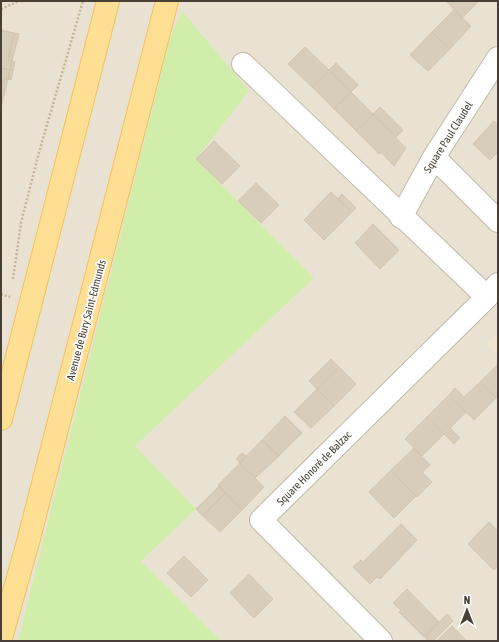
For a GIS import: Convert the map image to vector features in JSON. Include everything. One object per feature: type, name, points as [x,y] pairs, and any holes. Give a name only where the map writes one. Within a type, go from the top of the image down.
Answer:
[{"type":"main road","points":[[1,419],[108,1]]},
{"type":"main road","name":"Avenue de Bury Saint-Edmunds","points":[[1,638],[28,542],[167,1]]},
{"type":"street","name":"Square Paul Claudel","points":[[401,217],[434,157],[498,58]]},
{"type":"street","points":[[242,64],[401,217],[492,291]]},
{"type":"street","points":[[434,157],[498,221]]},
{"type":"street","name":"Square Honoré de Balzac","points":[[377,640],[261,520],[492,291]]},
{"type":"path","points":[[1,9],[19,1]]},
{"type":"path","points":[[12,282],[21,223],[38,156],[83,1]]},
{"type":"path","points":[[8,304],[11,290]]},
{"type":"path","points":[[1,294],[10,297]]},
{"type":"shaded area","points":[[1,1],[498,1],[498,641],[1,641]]},
{"type":"shaded area","points":[[498,332],[498,355],[487,344]]},
{"type":"green space","points":[[182,11],[249,91],[196,159],[314,278],[135,446],[196,509],[141,561],[221,641],[18,641],[170,39]]},
{"type":"building","points":[[446,1],[479,1],[462,18]]},
{"type":"building","points":[[454,10],[471,26],[450,49],[432,32]]},
{"type":"building","points":[[1,30],[14,33],[8,60],[12,61],[10,70],[1,68]]},
{"type":"building","points":[[432,32],[450,49],[428,71],[410,55]]},
{"type":"building","points":[[14,33],[19,34],[12,61],[8,60]]},
{"type":"building","points":[[305,47],[329,70],[312,87],[288,64]]},
{"type":"building","points":[[12,61],[15,62],[13,71],[10,70]]},
{"type":"building","points":[[336,63],[358,85],[351,92],[329,70]]},
{"type":"building","points":[[1,68],[10,70],[8,79],[4,78],[1,89]]},
{"type":"building","points":[[10,70],[13,71],[11,80],[8,79]]},
{"type":"building","points":[[329,70],[351,92],[334,109],[312,87]]},
{"type":"building","points":[[4,78],[8,79],[1,107],[1,89]]},
{"type":"building","points":[[351,92],[373,114],[356,131],[334,109]]},
{"type":"building","points":[[380,107],[403,130],[396,137],[373,114]]},
{"type":"building","points":[[373,114],[406,148],[394,166],[381,152],[379,154],[356,131]]},
{"type":"building","points":[[494,121],[498,125],[498,152],[490,160],[473,144]]},
{"type":"building","points":[[214,141],[240,166],[222,184],[196,159]]},
{"type":"building","points":[[256,183],[279,205],[261,223],[238,201]]},
{"type":"building","points":[[331,192],[352,212],[324,240],[304,220]]},
{"type":"building","points":[[342,194],[356,208],[352,212],[338,199]]},
{"type":"building","points":[[373,224],[399,250],[380,269],[355,243]]},
{"type":"building","points":[[331,359],[339,367],[317,389],[309,381]]},
{"type":"building","points":[[498,364],[498,397],[496,398],[480,382]]},
{"type":"building","points":[[339,367],[356,384],[334,406],[317,389]]},
{"type":"building","points":[[480,382],[496,398],[474,420],[449,395],[455,388],[464,397]]},
{"type":"building","points":[[317,389],[334,406],[311,428],[294,412]]},
{"type":"building","points":[[449,395],[466,412],[450,428],[460,438],[454,444],[427,417]]},
{"type":"building","points":[[285,416],[302,433],[279,456],[262,440]]},
{"type":"building","points":[[427,417],[444,434],[422,456],[405,439]]},
{"type":"building","points":[[262,440],[279,456],[255,478],[240,463]]},
{"type":"building","points":[[414,448],[430,465],[422,472],[432,482],[417,497],[391,470]]},
{"type":"building","points":[[242,453],[246,456],[240,463],[236,459]]},
{"type":"building","points":[[240,463],[264,487],[242,510],[218,485]]},
{"type":"building","points":[[391,470],[416,496],[394,518],[369,492]]},
{"type":"building","points":[[219,486],[225,493],[203,516],[196,509]]},
{"type":"building","points":[[225,493],[242,510],[220,532],[203,516]]},
{"type":"building","points":[[489,522],[498,531],[498,566],[494,570],[468,544]]},
{"type":"building","points":[[401,524],[417,540],[380,579],[377,577],[370,584],[353,567],[361,560],[363,562]]},
{"type":"building","points":[[184,556],[208,580],[191,597],[167,573]]},
{"type":"building","points":[[249,574],[273,599],[254,618],[230,593]]},
{"type":"building","points":[[407,589],[439,622],[424,637],[399,612],[401,610],[393,603]]},
{"type":"building","points":[[447,614],[453,621],[433,641],[429,641],[425,637]]},
{"type":"building","points":[[452,626],[467,641],[437,641]]}]
